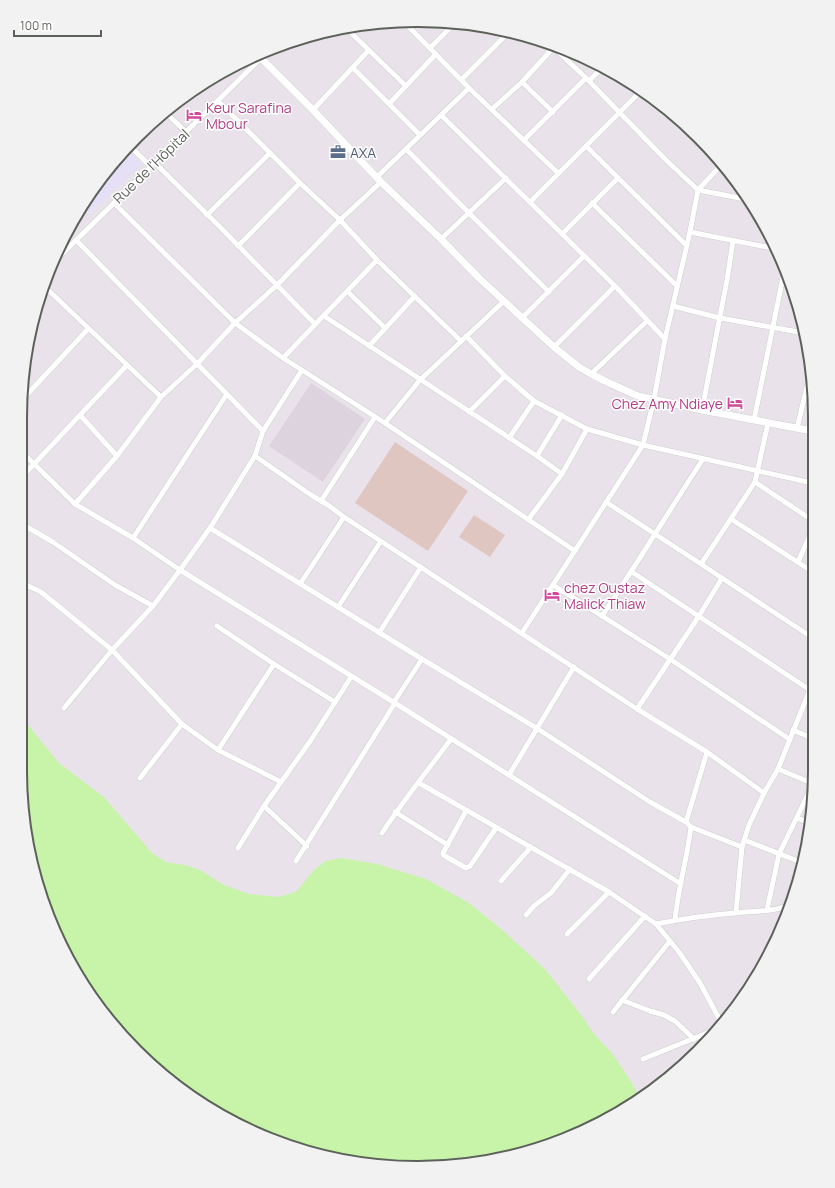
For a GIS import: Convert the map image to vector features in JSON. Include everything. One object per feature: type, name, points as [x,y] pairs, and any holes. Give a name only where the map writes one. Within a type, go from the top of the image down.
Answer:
[{"type":"main road","points":[[262,59],[379,179],[504,302],[554,347],[590,374],[638,396],[808,431]]},
{"type":"street","points":[[409,27],[558,173]]},
{"type":"street","points":[[430,48],[449,29]]},
{"type":"street","points":[[351,33],[406,86]]},
{"type":"street","points":[[462,80],[504,37]]},
{"type":"street","points":[[313,110],[369,50]]},
{"type":"street","points":[[492,109],[522,82],[549,50]]},
{"type":"street","points":[[389,104],[436,54]]},
{"type":"street","points":[[563,56],[588,79],[666,160],[698,190],[740,198]]},
{"type":"street","name":"Rue de l'Hôpital","points":[[64,252],[218,101],[254,63]]},
{"type":"street","points":[[353,68],[420,135]]},
{"type":"street","points":[[524,140],[598,71]]},
{"type":"street","points":[[522,82],[553,112]]},
{"type":"street","points":[[75,504],[117,456],[161,397],[197,364],[235,323],[277,285],[406,149],[470,88]]},
{"type":"street","points":[[530,202],[637,95]]},
{"type":"street","points":[[218,101],[300,183],[340,220],[377,260],[461,341]]},
{"type":"street","points":[[441,115],[615,286],[665,339]]},
{"type":"street","points":[[170,116],[186,132]]},
{"type":"street","points":[[586,146],[687,246]]},
{"type":"street","points":[[134,149],[207,215],[315,324]]},
{"type":"street","points":[[406,149],[549,292]]},
{"type":"street","points":[[207,215],[270,153]]},
{"type":"street","points":[[522,633],[643,445],[698,190],[718,169]]},
{"type":"street","points":[[441,239],[506,178]]},
{"type":"street","points":[[562,234],[618,178]]},
{"type":"street","points":[[238,246],[300,183]]},
{"type":"street","points":[[114,203],[235,323],[283,358],[385,423],[575,551]]},
{"type":"street","points":[[592,203],[677,286]]},
{"type":"street","points":[[690,232],[769,248]]},
{"type":"street","points":[[76,240],[263,431]]},
{"type":"street","points":[[702,410],[733,241]]},
{"type":"street","points":[[522,318],[584,256]]},
{"type":"street","points":[[283,358],[377,260]]},
{"type":"street","points":[[754,420],[782,279]]},
{"type":"street","points":[[554,347],[615,286]]},
{"type":"street","points":[[49,290],[161,397]]},
{"type":"street","points":[[347,291],[385,328]]},
{"type":"street","points":[[369,346],[415,296]]},
{"type":"street","points":[[385,423],[420,380],[504,302]]},
{"type":"street","points":[[673,306],[720,318],[798,332]]},
{"type":"street","points":[[324,316],[562,474]]},
{"type":"street","points":[[590,374],[647,321]]},
{"type":"street","points":[[28,394],[88,329]]},
{"type":"street","points":[[466,336],[505,376],[534,401],[587,429],[643,445],[808,482]]},
{"type":"street","points":[[27,472],[127,365]]},
{"type":"street","points":[[64,708],[112,650],[153,606],[210,528],[255,456],[263,431],[302,370]]},
{"type":"street","points":[[469,412],[505,376]]},
{"type":"street","points":[[797,428],[807,393]]},
{"type":"street","points":[[133,538],[227,394]]},
{"type":"street","points":[[509,438],[534,401]]},
{"type":"street","points":[[80,415],[117,456]]},
{"type":"street","points":[[537,456],[562,415]]},
{"type":"street","points":[[321,501],[374,417]]},
{"type":"street","points":[[701,564],[755,482],[768,423]]},
{"type":"street","points":[[528,520],[562,474],[587,429]]},
{"type":"street","points":[[255,456],[381,541],[707,752],[764,793]]},
{"type":"street","points":[[27,457],[75,504],[133,538],[180,570],[351,677],[394,702],[681,884]]},
{"type":"street","points":[[602,616],[632,572],[703,459]]},
{"type":"street","points":[[755,482],[808,517]]},
{"type":"street","points":[[606,502],[808,635]]},
{"type":"street","points":[[300,584],[344,516]]},
{"type":"street","points":[[731,519],[808,569]]},
{"type":"street","points":[[27,527],[53,542],[115,585],[153,606]]},
{"type":"street","points":[[210,528],[379,633],[538,729],[650,802],[686,822],[692,827],[742,847]]},
{"type":"street","points":[[798,562],[808,538]]},
{"type":"street","points":[[338,607],[381,541]]},
{"type":"street","points":[[379,633],[421,567]]},
{"type":"street","points":[[632,572],[808,689]]},
{"type":"street","points":[[637,708],[699,616],[722,578]]},
{"type":"street","points":[[27,585],[41,592],[112,650],[182,724],[218,750],[281,782]]},
{"type":"street","points":[[553,585],[670,659],[789,739]]},
{"type":"street","points":[[217,626],[335,702]]},
{"type":"street","points":[[296,861],[307,846],[394,702],[422,659]]},
{"type":"street","points":[[218,750],[274,664]]},
{"type":"street","points":[[509,775],[574,667]]},
{"type":"street","points":[[238,848],[264,806],[311,740],[351,677]]},
{"type":"street","points":[[736,912],[742,847],[744,840],[749,825],[764,793],[778,769],[808,695]]},
{"type":"street","points":[[140,778],[182,724]]},
{"type":"street","points":[[793,730],[808,736]]},
{"type":"street","points":[[382,833],[395,812],[419,783],[451,739]]},
{"type":"street","points":[[686,822],[707,752]]},
{"type":"street","points":[[778,769],[808,781]]},
{"type":"street","points":[[419,783],[609,892],[656,924],[679,952],[700,983],[719,1018]]},
{"type":"street","points":[[767,910],[779,854],[807,798]]},
{"type":"street","points":[[264,806],[307,846]]},
{"type":"street","points":[[466,811],[443,855],[468,868],[496,828]]},
{"type":"street","points":[[395,812],[448,845]]},
{"type":"street","points":[[797,818],[805,820]]},
{"type":"street","points":[[675,920],[692,827]]},
{"type":"street","points":[[744,840],[797,861]]},
{"type":"street","points":[[501,880],[531,847]]},
{"type":"street","points":[[526,915],[535,905],[551,893],[570,869]]},
{"type":"street","points":[[566,934],[609,892]]},
{"type":"street","points":[[656,924],[675,920],[783,907]]},
{"type":"street","points":[[589,979],[645,916]]},
{"type":"street","points":[[613,1012],[670,941]]},
{"type":"street","points":[[622,1000],[664,1015],[675,1021],[694,1039]]},
{"type":"street","points":[[643,1059],[706,1034]]},
{"type":"shaded area","points":[[131,153],[142,164],[90,212],[86,211],[108,180]]},
{"type":"shaded area","points":[[311,383],[365,419],[323,482],[269,446]]},
{"type":"shaded area","points":[[395,442],[468,491],[428,551],[355,503]]},
{"type":"shaded area","points":[[474,515],[505,535],[490,557],[459,537]]},
{"type":"shaded area","points":[[27,724],[59,763],[104,797],[152,853],[166,862],[185,865],[200,870],[224,885],[249,894],[278,897],[296,892],[313,871],[325,861],[342,858],[377,864],[426,879],[469,903],[500,928],[545,969],[582,1016],[594,1034],[612,1053],[637,1093],[613,1109],[567,1131],[519,1148],[468,1158],[443,1160],[418,1161],[367,1158],[316,1148],[268,1131],[222,1109],[180,1080],[141,1047],[108,1008],[93,987],[79,966],[67,943],[40,872],[30,821],[27,770]]},
{"type":"place","name":"Keur Sarafina Mbour","points":[[194,115]]},
{"type":"place","name":"AXA","points":[[338,152]]},
{"type":"place","name":"Chez Amy Ndiaye","points":[[735,403]]},
{"type":"place","name":"chez Oustaz Malick Thiaw","points":[[552,595]]}]
